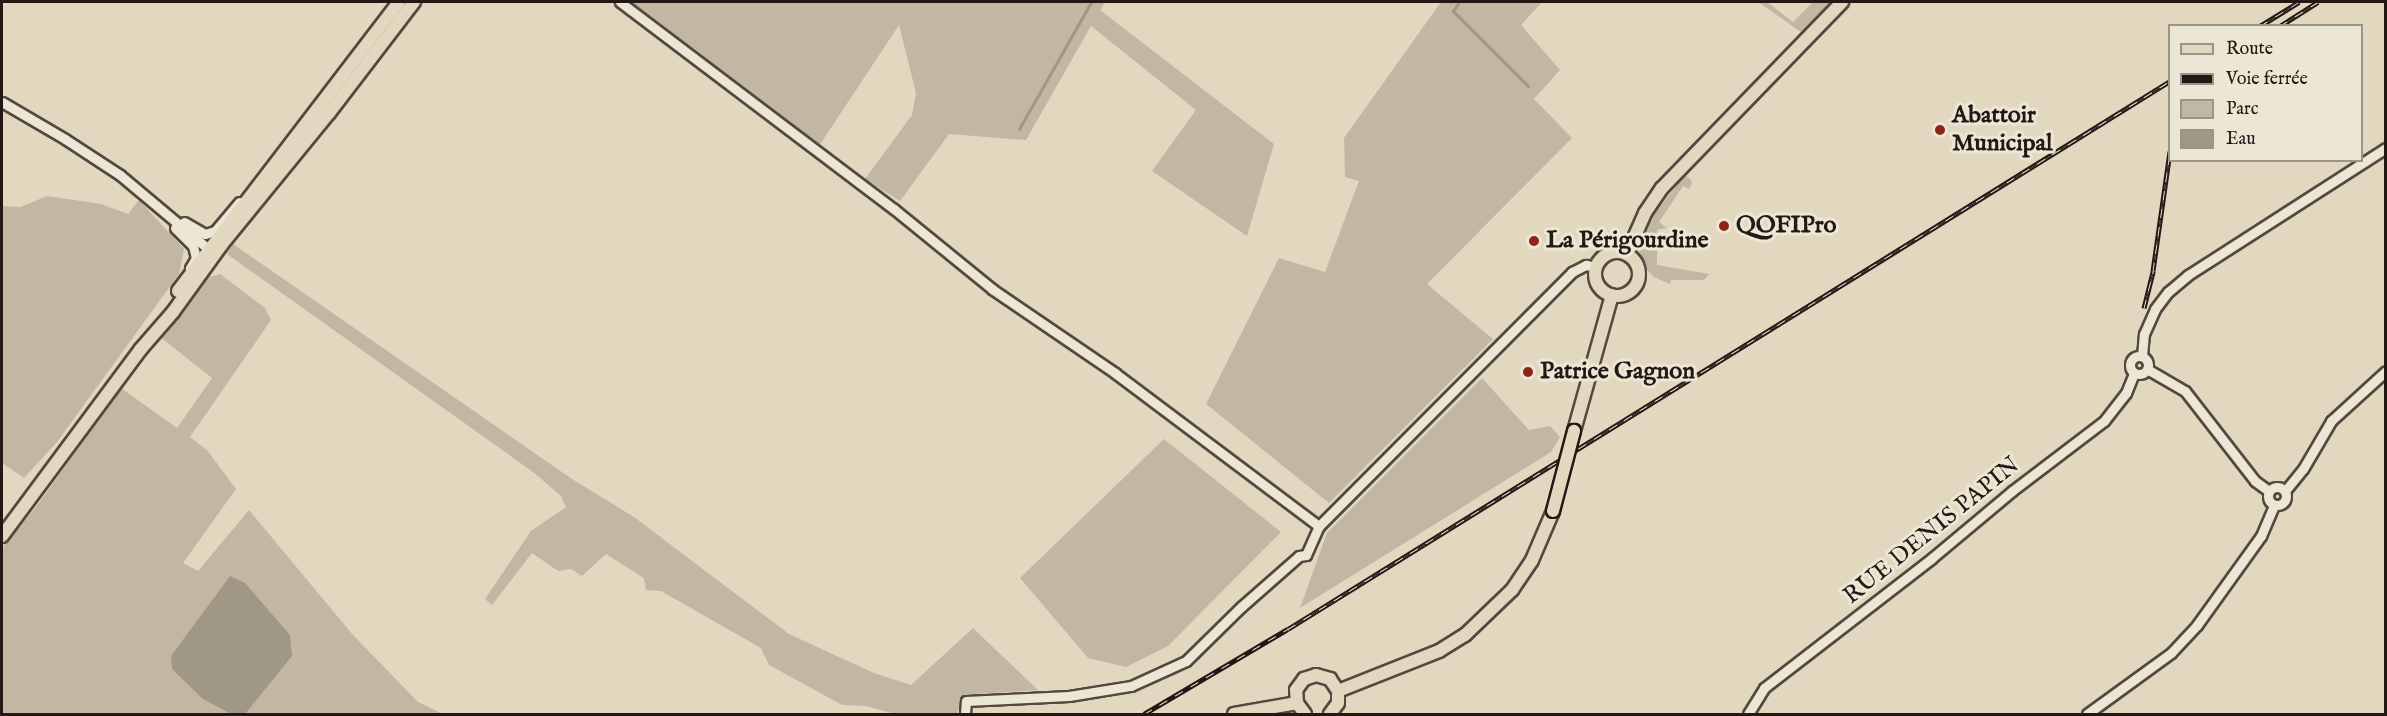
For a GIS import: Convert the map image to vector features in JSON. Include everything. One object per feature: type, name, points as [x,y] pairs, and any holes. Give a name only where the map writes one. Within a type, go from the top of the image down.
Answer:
[{"type":"main road","points":[[2,536],[212,252],[254,190],[399,2]]},
{"type":"main road","points":[[140,350],[176,294],[414,2]]},
{"type":"main road","points":[[1627,254],[1646,213],[1662,188],[1842,2]]},
{"type":"main road","points":[[1803,43],[1849,2]]},
{"type":"main road","points":[[1612,253],[1627,254],[1637,264],[1639,278],[1632,290],[1619,296],[1605,292],[1596,281],[1596,267],[1600,260],[1612,253]]},
{"type":"main road","points":[[1338,691],[1439,651],[1465,635],[1512,590],[1532,560],[1553,511],[1612,295]]},
{"type":"main road","points":[[1305,714],[1296,704],[1296,690],[1310,676],[1324,676],[1330,679],[1338,691],[1338,703],[1330,714]]},
{"type":"main road","points":[[1234,714],[1296,704]]},
{"type":"street","points":[[620,2],[894,209],[992,289],[1115,373],[1319,526]]},
{"type":"street","points":[[2,102],[120,175],[212,252]]},
{"type":"street","points":[[2142,356],[2144,334],[2155,309],[2168,292],[2188,275],[2385,148]]},
{"type":"street","points":[[149,200],[205,234],[215,231],[239,202],[254,190]]},
{"type":"street","points":[[149,200],[193,246],[196,258],[176,294]]},
{"type":"street","points":[[964,714],[966,701],[1069,696],[1131,686],[1186,661],[1250,599],[1299,556],[1306,555],[1319,526],[1572,272],[1586,265],[1596,267]]},
{"type":"street","points":[[2135,356],[2142,356],[2148,361],[2147,369],[2142,374],[2134,373],[2129,367],[2130,360],[2135,356]]},
{"type":"street","points":[[2147,369],[2185,391],[2255,481],[2269,491]]},
{"type":"street","points":[[2274,505],[2285,502],[2285,490],[2303,469],[2331,421],[2385,371]]},
{"type":"street","name":"RUE DENIS PAPIN","points":[[1748,714],[1764,688],[2104,421],[2126,393],[2134,373]]},
{"type":"street","points":[[2269,491],[2277,487],[2285,490]]},
{"type":"street","points":[[2269,491],[2268,498],[2274,505]]},
{"type":"street","points":[[2087,714],[2171,653],[2197,625],[2261,536],[2274,505]]},
{"type":"green space","points":[[631,2],[1105,2],[1100,10],[1274,144],[1247,236],[1152,171],[1196,110],[1091,26],[1026,140],[949,134],[900,201],[865,179],[912,115],[916,93],[899,25],[819,146]]},
{"type":"green space","points":[[1441,2],[1542,2],[1521,25],[1560,70],[1534,99],[1572,138],[1427,284],[1493,339],[1329,503],[1206,404],[1279,258],[1325,272],[1359,181],[1345,177],[1344,138]]},
{"type":"green space","points":[[1758,2],[1767,2],[1793,22],[1813,2],[1830,3],[1829,7],[1801,32]]},
{"type":"green space","points":[[1685,175],[1692,181],[1691,186],[1689,189],[1683,186],[1659,222],[1667,228],[1657,230],[1657,265],[1709,274],[1704,280],[1671,280],[1670,284],[1654,277],[1645,268],[1639,251],[1641,237],[1650,219]]},
{"type":"green space","points":[[47,196],[101,204],[128,214],[139,200],[184,249],[179,274],[57,442],[24,478],[2,463],[2,206],[21,207]]},
{"type":"green space","points":[[233,244],[572,479],[634,517],[789,634],[874,673],[911,685],[973,628],[1038,690],[963,695],[957,714],[895,714],[866,706],[842,705],[769,665],[761,648],[661,591],[646,590],[644,578],[606,554],[582,576],[571,569],[558,571],[532,553],[492,605],[485,599],[531,531],[566,507],[561,496],[533,472],[227,254]]},
{"type":"green space","points":[[220,274],[265,308],[271,320],[190,437],[207,450],[236,489],[183,563],[198,571],[249,510],[353,635],[418,702],[443,714],[2,714],[2,549],[39,503],[121,388],[177,428],[212,378],[160,337],[203,279]]},
{"type":"green space","points":[[1482,378],[1529,430],[1550,426],[1560,437],[1551,452],[1300,608],[1327,533]]},
{"type":"green space","points":[[1164,439],[1281,532],[1168,646],[1126,667],[1088,658],[1020,578]]},
{"type":"water","points":[[230,576],[245,583],[290,635],[292,656],[245,714],[231,714],[203,699],[172,669],[171,656]]},
{"type":"waterway","points":[[1019,129],[1091,2]]},
{"type":"waterway","points":[[1459,2],[1453,11],[1528,86]]},
{"type":"railway","points":[[2263,24],[2299,2]]},
{"type":"railway","points":[[2283,24],[2318,2]]},
{"type":"railway","points":[[1144,714],[1288,629],[2168,82]]},
{"type":"railway","points":[[2144,308],[2153,271],[2168,162]]},
{"type":"place","name":"Abattoir Municipal","points":[[1940,130]]},
{"type":"place","name":"QOFIPro","points":[[1724,226]]},
{"type":"place","name":"La Périgourdine","points":[[1534,241]]},
{"type":"place","name":"Patrice Gagnon","points":[[1528,372]]}]
